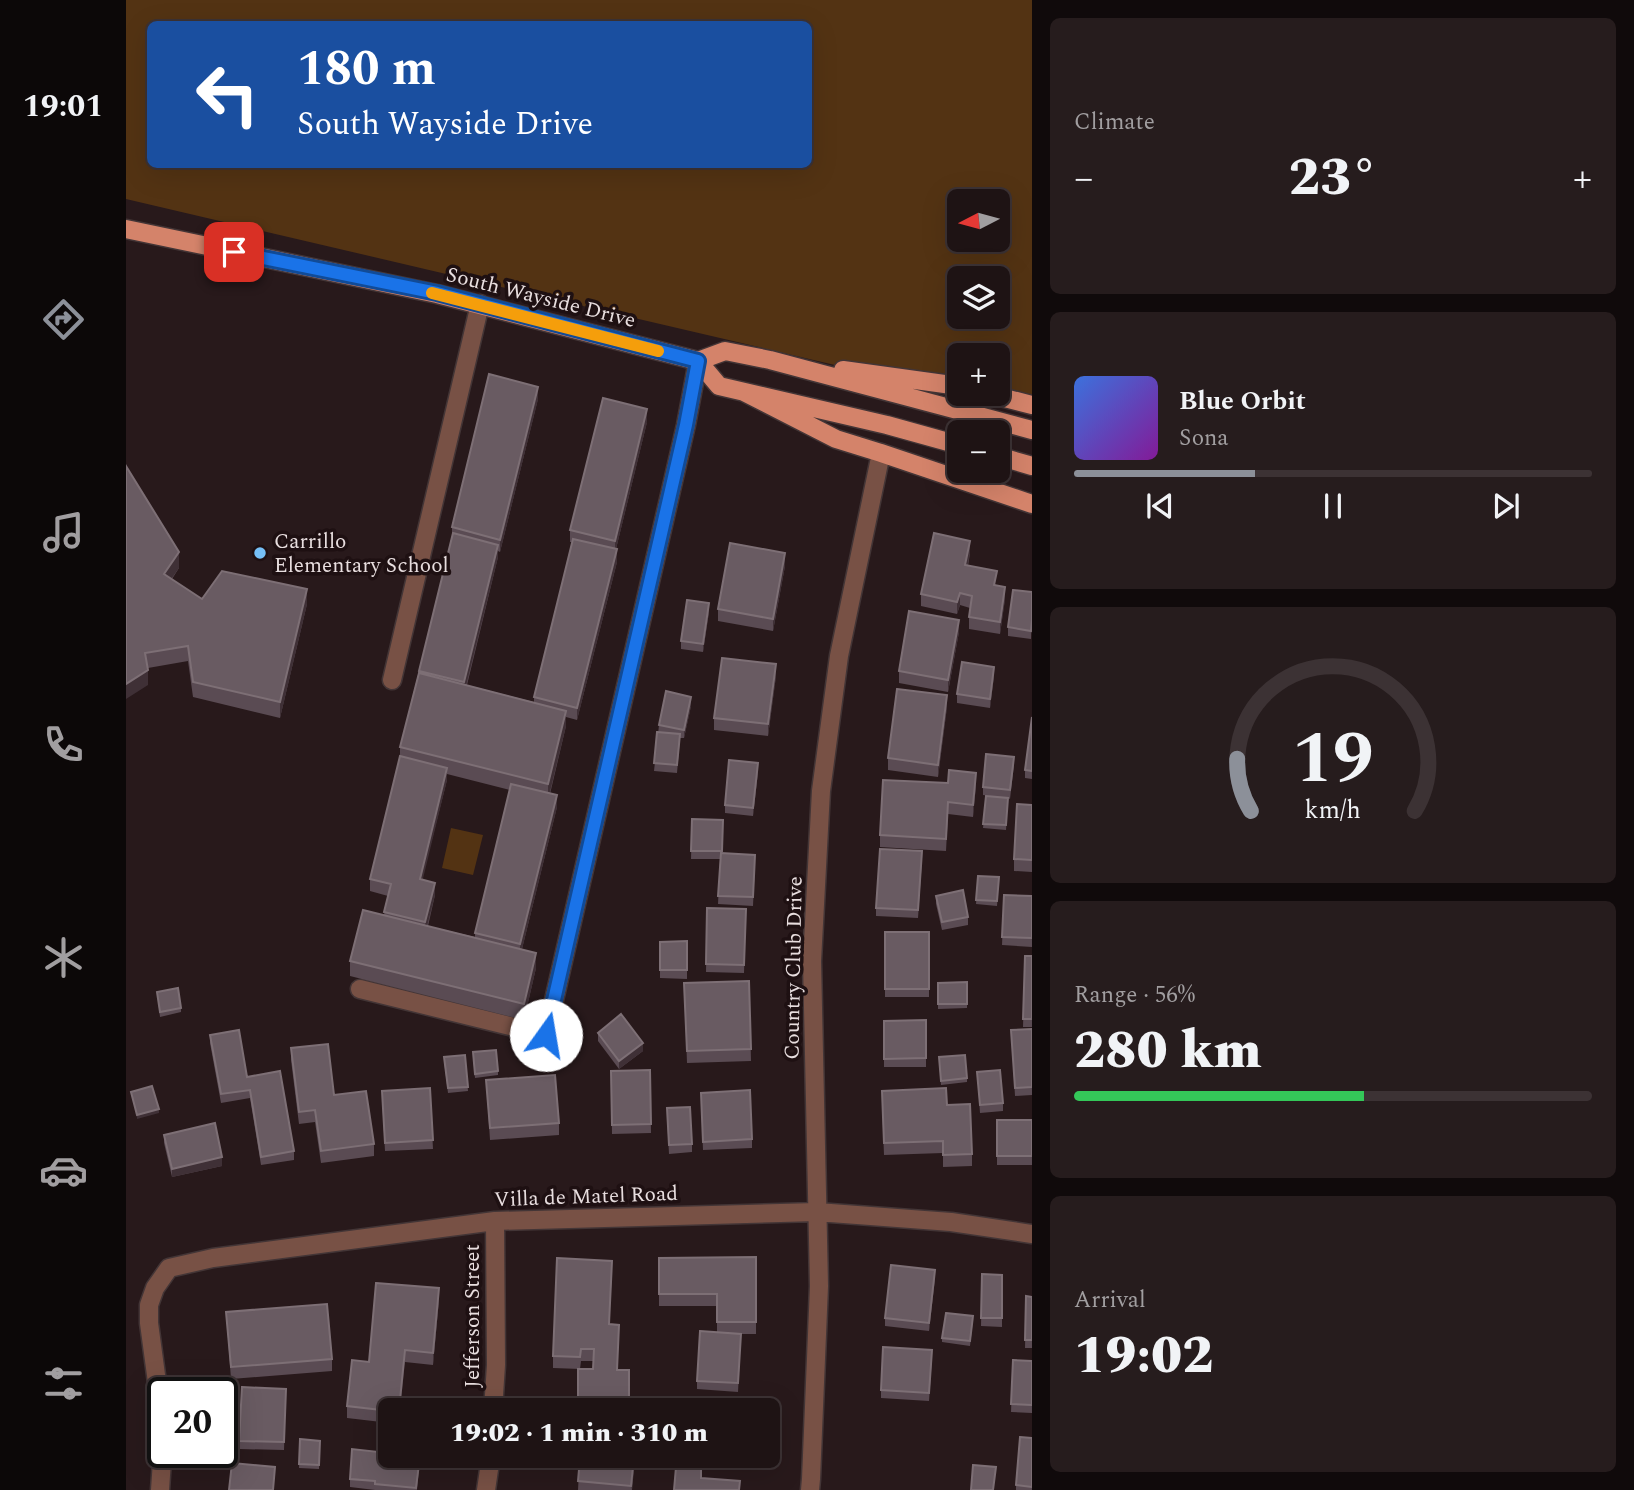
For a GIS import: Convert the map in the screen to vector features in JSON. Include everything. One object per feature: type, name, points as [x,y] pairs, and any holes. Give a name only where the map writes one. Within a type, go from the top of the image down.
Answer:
[{"type":"main road","name":"South Wayside Drive","points":[[126,229],[437,293],[698,361],[725,351],[770,360],[1032,430]]},
{"type":"main road","points":[[770,360],[947,384]]},
{"type":"main road","points":[[698,361],[719,386],[947,442]]},
{"type":"main road","points":[[744,393],[836,439],[1032,504]]},
{"type":"main road","points":[[1010,399],[1032,405]]},
{"type":"main road","points":[[1010,460],[1032,466]]},
{"type":"street","points":[[392,680],[480,304]]},
{"type":"street","points":[[360,989],[546,1035],[686,425],[698,361]]},
{"type":"street","name":"Country Club Drive","points":[[810,1490],[819,1286],[812,961],[821,791],[839,656],[881,453]]},
{"type":"street","name":"Villa de Matel Road","points":[[156,1377],[149,1323],[149,1305],[155,1288],[169,1268],[213,1258],[495,1221],[817,1212],[951,1222],[1032,1234]]},
{"type":"street","name":"Jefferson Street","points":[[494,1398],[495,1221]]},
{"type":"street","points":[[160,1490],[162,1468]]},
{"type":"street","points":[[486,1490],[489,1468]]},
{"type":"shaded area","points":[[126,0],[1032,0],[1032,411],[1010,406],[1010,343],[947,343],[947,391],[126,199]]},
{"type":"shaded area","points":[[451,828],[483,835],[473,875],[442,868]]},
{"type":"building","points":[[489,374],[538,387],[500,540],[452,527]]},
{"type":"building","points":[[603,398],[647,409],[615,541],[570,530]]},
{"type":"building","points":[[126,466],[179,552],[164,574],[202,599],[222,571],[307,589],[280,702],[193,682],[188,646],[145,653],[148,670],[126,684]]},
{"type":"building","points":[[453,533],[498,545],[464,682],[419,671]]},
{"type":"building","points":[[934,533],[970,541],[965,565],[997,571],[994,585],[1005,587],[1000,622],[969,617],[972,596],[960,593],[957,602],[921,594]]},
{"type":"building","points":[[573,539],[617,549],[577,708],[534,697]]},
{"type":"building","points":[[730,543],[785,553],[773,619],[718,609]]},
{"type":"building","points":[[1013,590],[1032,592],[1031,631],[1008,627]]},
{"type":"building","points":[[687,600],[709,603],[703,644],[681,641]]},
{"type":"building","points":[[909,611],[959,620],[948,680],[899,671]]},
{"type":"building","points":[[722,658],[776,664],[768,724],[714,718]]},
{"type":"building","points":[[962,662],[994,667],[990,699],[957,694]]},
{"type":"building","points":[[419,673],[566,711],[548,784],[400,747]]},
{"type":"building","points":[[897,689],[947,695],[938,765],[888,758]]},
{"type":"building","points":[[666,691],[691,697],[684,730],[659,725]]},
{"type":"building","points":[[1032,717],[1032,771],[1025,770]]},
{"type":"building","points":[[657,732],[680,734],[677,765],[654,763]]},
{"type":"building","points":[[986,754],[1014,757],[1010,790],[983,787]]},
{"type":"building","points":[[400,756],[447,768],[420,879],[435,883],[425,922],[384,912],[391,884],[370,879]]},
{"type":"building","points":[[729,760],[758,763],[753,808],[725,805]]},
{"type":"building","points":[[949,770],[976,773],[973,805],[948,802],[946,839],[880,835],[883,780],[948,783]]},
{"type":"building","points":[[511,784],[557,795],[520,944],[475,933]]},
{"type":"building","points":[[986,796],[1008,798],[1006,825],[983,824]]},
{"type":"building","points":[[1017,804],[1032,805],[1032,860],[1014,859]]},
{"type":"building","points":[[692,819],[723,820],[722,851],[691,851]]},
{"type":"building","points":[[880,849],[922,851],[918,910],[876,908]]},
{"type":"building","points":[[721,853],[755,855],[753,897],[718,896]]},
{"type":"building","points":[[978,876],[999,877],[997,901],[976,900]]},
{"type":"building","points":[[963,890],[968,917],[942,922],[936,896]]},
{"type":"building","points":[[1004,895],[1032,896],[1032,938],[1002,937]]},
{"type":"building","points":[[707,908],[746,909],[744,965],[706,964]]},
{"type":"building","points":[[363,910],[536,953],[524,1004],[350,961]]},
{"type":"building","points":[[885,932],[929,932],[929,989],[885,989]]},
{"type":"building","points":[[687,941],[687,970],[660,970],[660,942]]},
{"type":"building","points":[[1025,956],[1032,956],[1032,1019],[1023,1019]]},
{"type":"building","points":[[749,981],[751,1049],[687,1051],[684,983]]},
{"type":"building","points":[[967,982],[967,1004],[938,1004],[938,983]]},
{"type":"building","points":[[178,988],[181,1008],[160,1012],[157,992]]},
{"type":"building","points":[[621,1014],[643,1043],[619,1061],[598,1033]]},
{"type":"building","points":[[926,1020],[926,1058],[884,1059],[884,1021]]},
{"type":"building","points":[[1032,1029],[1032,1087],[1015,1088],[1011,1030]]},
{"type":"building","points":[[239,1030],[247,1077],[280,1071],[294,1151],[261,1157],[250,1090],[221,1094],[210,1035]]},
{"type":"building","points":[[328,1044],[334,1095],[366,1091],[374,1144],[321,1151],[315,1110],[299,1112],[291,1048]]},
{"type":"building","points":[[496,1050],[498,1071],[475,1074],[473,1052]]},
{"type":"building","points":[[465,1055],[468,1087],[448,1088],[444,1057]]},
{"type":"building","points":[[965,1055],[967,1078],[941,1081],[939,1057]]},
{"type":"building","points":[[650,1070],[651,1124],[612,1125],[611,1071]]},
{"type":"building","points":[[1000,1070],[1003,1103],[980,1105],[977,1072]]},
{"type":"building","points":[[555,1075],[559,1123],[490,1128],[486,1080]]},
{"type":"building","points":[[152,1086],[159,1109],[137,1115],[131,1092]]},
{"type":"building","points":[[430,1088],[433,1140],[385,1143],[382,1091]]},
{"type":"building","points":[[946,1088],[947,1105],[970,1104],[972,1154],[943,1155],[943,1141],[884,1143],[882,1091]]},
{"type":"building","points":[[750,1090],[752,1139],[703,1142],[701,1093]]},
{"type":"building","points":[[690,1107],[692,1144],[669,1145],[667,1108]]},
{"type":"building","points":[[997,1120],[1032,1120],[1032,1156],[997,1156]]},
{"type":"building","points":[[215,1123],[222,1157],[172,1169],[164,1135]]},
{"type":"building","points":[[756,1257],[756,1322],[717,1322],[717,1294],[659,1294],[659,1258]]},
{"type":"building","points":[[557,1258],[612,1261],[609,1324],[619,1325],[617,1370],[629,1370],[629,1398],[578,1398],[578,1369],[593,1369],[594,1349],[581,1349],[580,1357],[553,1356]]},
{"type":"building","points":[[891,1265],[935,1270],[929,1323],[885,1318]]},
{"type":"building","points":[[982,1274],[1002,1275],[1002,1318],[981,1318]]},
{"type":"building","points":[[376,1283],[439,1288],[433,1353],[405,1350],[400,1398],[378,1398],[378,1410],[347,1406],[352,1360],[369,1362]]},
{"type":"building","points":[[1026,1296],[1032,1297],[1032,1340],[1025,1340]]},
{"type":"building","points":[[327,1304],[332,1359],[231,1367],[226,1312]]},
{"type":"building","points":[[946,1313],[973,1316],[970,1341],[942,1338]]},
{"type":"building","points":[[700,1331],[741,1334],[738,1383],[697,1381]]},
{"type":"building","points":[[883,1347],[932,1350],[929,1393],[881,1390]]},
{"type":"building","points":[[1013,1360],[1032,1361],[1032,1405],[1011,1404]]},
{"type":"building","points":[[242,1387],[286,1389],[284,1442],[239,1441]]},
{"type":"building","points":[[1020,1437],[1032,1438],[1032,1487],[1016,1485]]},
{"type":"building","points":[[300,1439],[320,1441],[319,1465],[299,1464]]},
{"type":"building","points":[[352,1449],[378,1452],[378,1468],[418,1468],[416,1488],[350,1479]]},
{"type":"building","points":[[238,1464],[275,1467],[273,1490],[229,1490],[231,1468],[238,1468]]},
{"type":"building","points":[[973,1465],[996,1467],[993,1490],[971,1490]]},
{"type":"building","points":[[579,1468],[633,1468],[631,1486],[578,1481]]},
{"type":"building","points":[[676,1468],[701,1468],[701,1478],[740,1481],[739,1490],[674,1490]]},
{"type":"slow traffic","points":[[432,293],[658,351]]},
{"type":"place","name":"Carrillo Elementary School","points":[[260,553]]},
{"type":"route","points":[[234,252],[437,293],[698,361],[686,425],[546,1035]]}]
